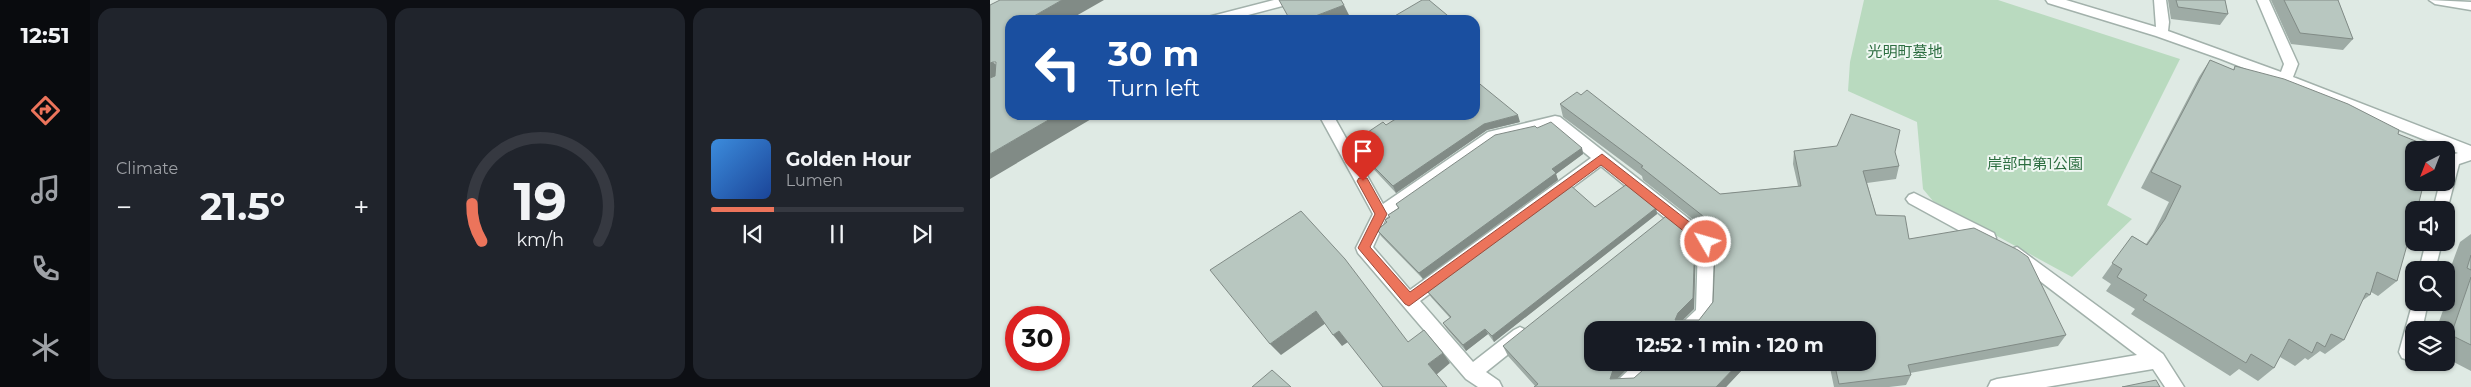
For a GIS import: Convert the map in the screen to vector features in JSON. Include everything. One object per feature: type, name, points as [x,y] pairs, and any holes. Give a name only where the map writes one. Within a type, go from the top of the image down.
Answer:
[{"type":"street","points":[[1227,15],[1263,3],[1290,0]]},
{"type":"street","points":[[2052,0],[2161,33],[2285,79],[2471,153]]},
{"type":"street","points":[[2160,0],[2163,22],[2161,33]]},
{"type":"street","points":[[2263,0],[2291,64],[2285,79]]},
{"type":"street","points":[[2435,0],[2471,3]]},
{"type":"street","points":[[1263,3],[1271,15]]},
{"type":"street","points":[[1329,120],[1381,214]]},
{"type":"street","points":[[1493,387],[1472,373],[1364,248],[1381,214],[1493,136],[1555,121],[1706,242],[1704,314],[1696,321]]},
{"type":"street","points":[[2443,201],[2453,160],[2471,153]]},
{"type":"street","points":[[1409,300],[1602,158]]},
{"type":"street","points":[[1914,199],[2003,246],[2157,360],[2175,387]]},
{"type":"street","points":[[1656,226],[1671,214]]},
{"type":"street","points":[[1472,373],[1533,324]]},
{"type":"street","points":[[1997,387],[2157,360]]},
{"type":"street","points":[[1623,387],[1640,371]]},
{"type":"green space","name":"岸部中第1公園","points":[[1864,0],[1998,0],[2180,59],[2107,205],[2132,219],[2072,277],[1933,201],[1923,189],[1917,122],[1848,91],[1850,62]]},
{"type":"building","points":[[1000,0],[1062,0],[1036,15],[1005,15],[1005,120],[1048,120],[990,154],[990,78],[995,76],[996,62],[990,63],[990,5]]},
{"type":"building","points":[[1279,0],[1341,0],[1344,5],[1318,15],[1287,15]]},
{"type":"building","points":[[1422,0],[1429,0],[1447,15],[1396,15]]},
{"type":"building","points":[[2176,0],[2225,0],[2228,14],[2178,7]]},
{"type":"building","points":[[2284,0],[2338,0],[2353,39],[2300,33]]},
{"type":"building","points":[[2210,60],[2234,70],[2235,66],[2284,79],[2348,104],[2399,130],[2398,134],[2416,141],[2405,141],[2405,191],[2422,191],[2419,201],[2405,201],[2405,251],[2397,281],[2377,272],[2370,295],[2366,293],[2344,340],[2331,334],[2325,347],[2317,342],[2312,353],[2289,339],[2274,368],[2251,354],[2246,363],[2143,300],[2147,295],[2117,277],[2122,269],[2112,263],[2132,236],[2147,245],[2165,219],[2181,186],[2151,172]]},
{"type":"building","points":[[1480,84],[1518,115],[1484,124],[1393,186],[1362,155],[1356,140],[1383,122],[1386,125],[1394,120],[1480,120]]},
{"type":"building","points":[[1587,90],[1720,194],[1801,186],[1794,151],[1837,146],[1851,114],[1900,130],[1895,152],[1899,166],[1863,171],[1876,215],[1905,216],[1909,239],[1974,228],[2018,250],[2028,257],[2066,335],[1908,365],[1911,375],[1839,384],[1836,371],[1876,371],[1876,321],[1584,321],[1584,371],[1613,371],[1610,379],[1634,378],[1642,371],[1731,371],[1716,387],[1534,387],[1538,384],[1503,346],[1670,213],[1695,234],[1693,298],[1678,313],[1675,320],[1699,320],[1713,302],[1716,230],[1713,224],[1641,167],[1643,166],[1560,104],[1577,92],[1581,95]]},
{"type":"building","points":[[1551,122],[1582,148],[1552,169],[1556,173],[1419,273],[1377,230],[1387,222],[1385,220],[1390,217],[1388,215],[1399,208],[1396,204],[1495,135],[1535,126],[1537,128]]},
{"type":"building","points":[[1569,184],[1595,207],[1627,184],[1656,208],[1492,336],[1485,329],[1463,345],[1443,323],[1451,317],[1427,291]]},
{"type":"building","points":[[1301,211],[1345,259],[1408,342],[1424,330],[1443,353],[1428,364],[1447,387],[1383,387],[1339,331],[1333,335],[1316,311],[1270,344],[1210,270]]},
{"type":"building","points":[[2471,255],[2471,270],[2467,268]]},
{"type":"building","points":[[2471,277],[2471,345],[2455,337],[2455,323]]},
{"type":"building","points":[[1272,370],[1291,387],[1252,387]]},
{"type":"building","points":[[2156,380],[2160,387],[2122,387]]},
{"type":"route","points":[[1363,181],[1381,214],[1364,248],[1409,300],[1602,158],[1706,242]]},
{"type":"park label","name":"光明町墓地","points":[[1905,52]]}]
